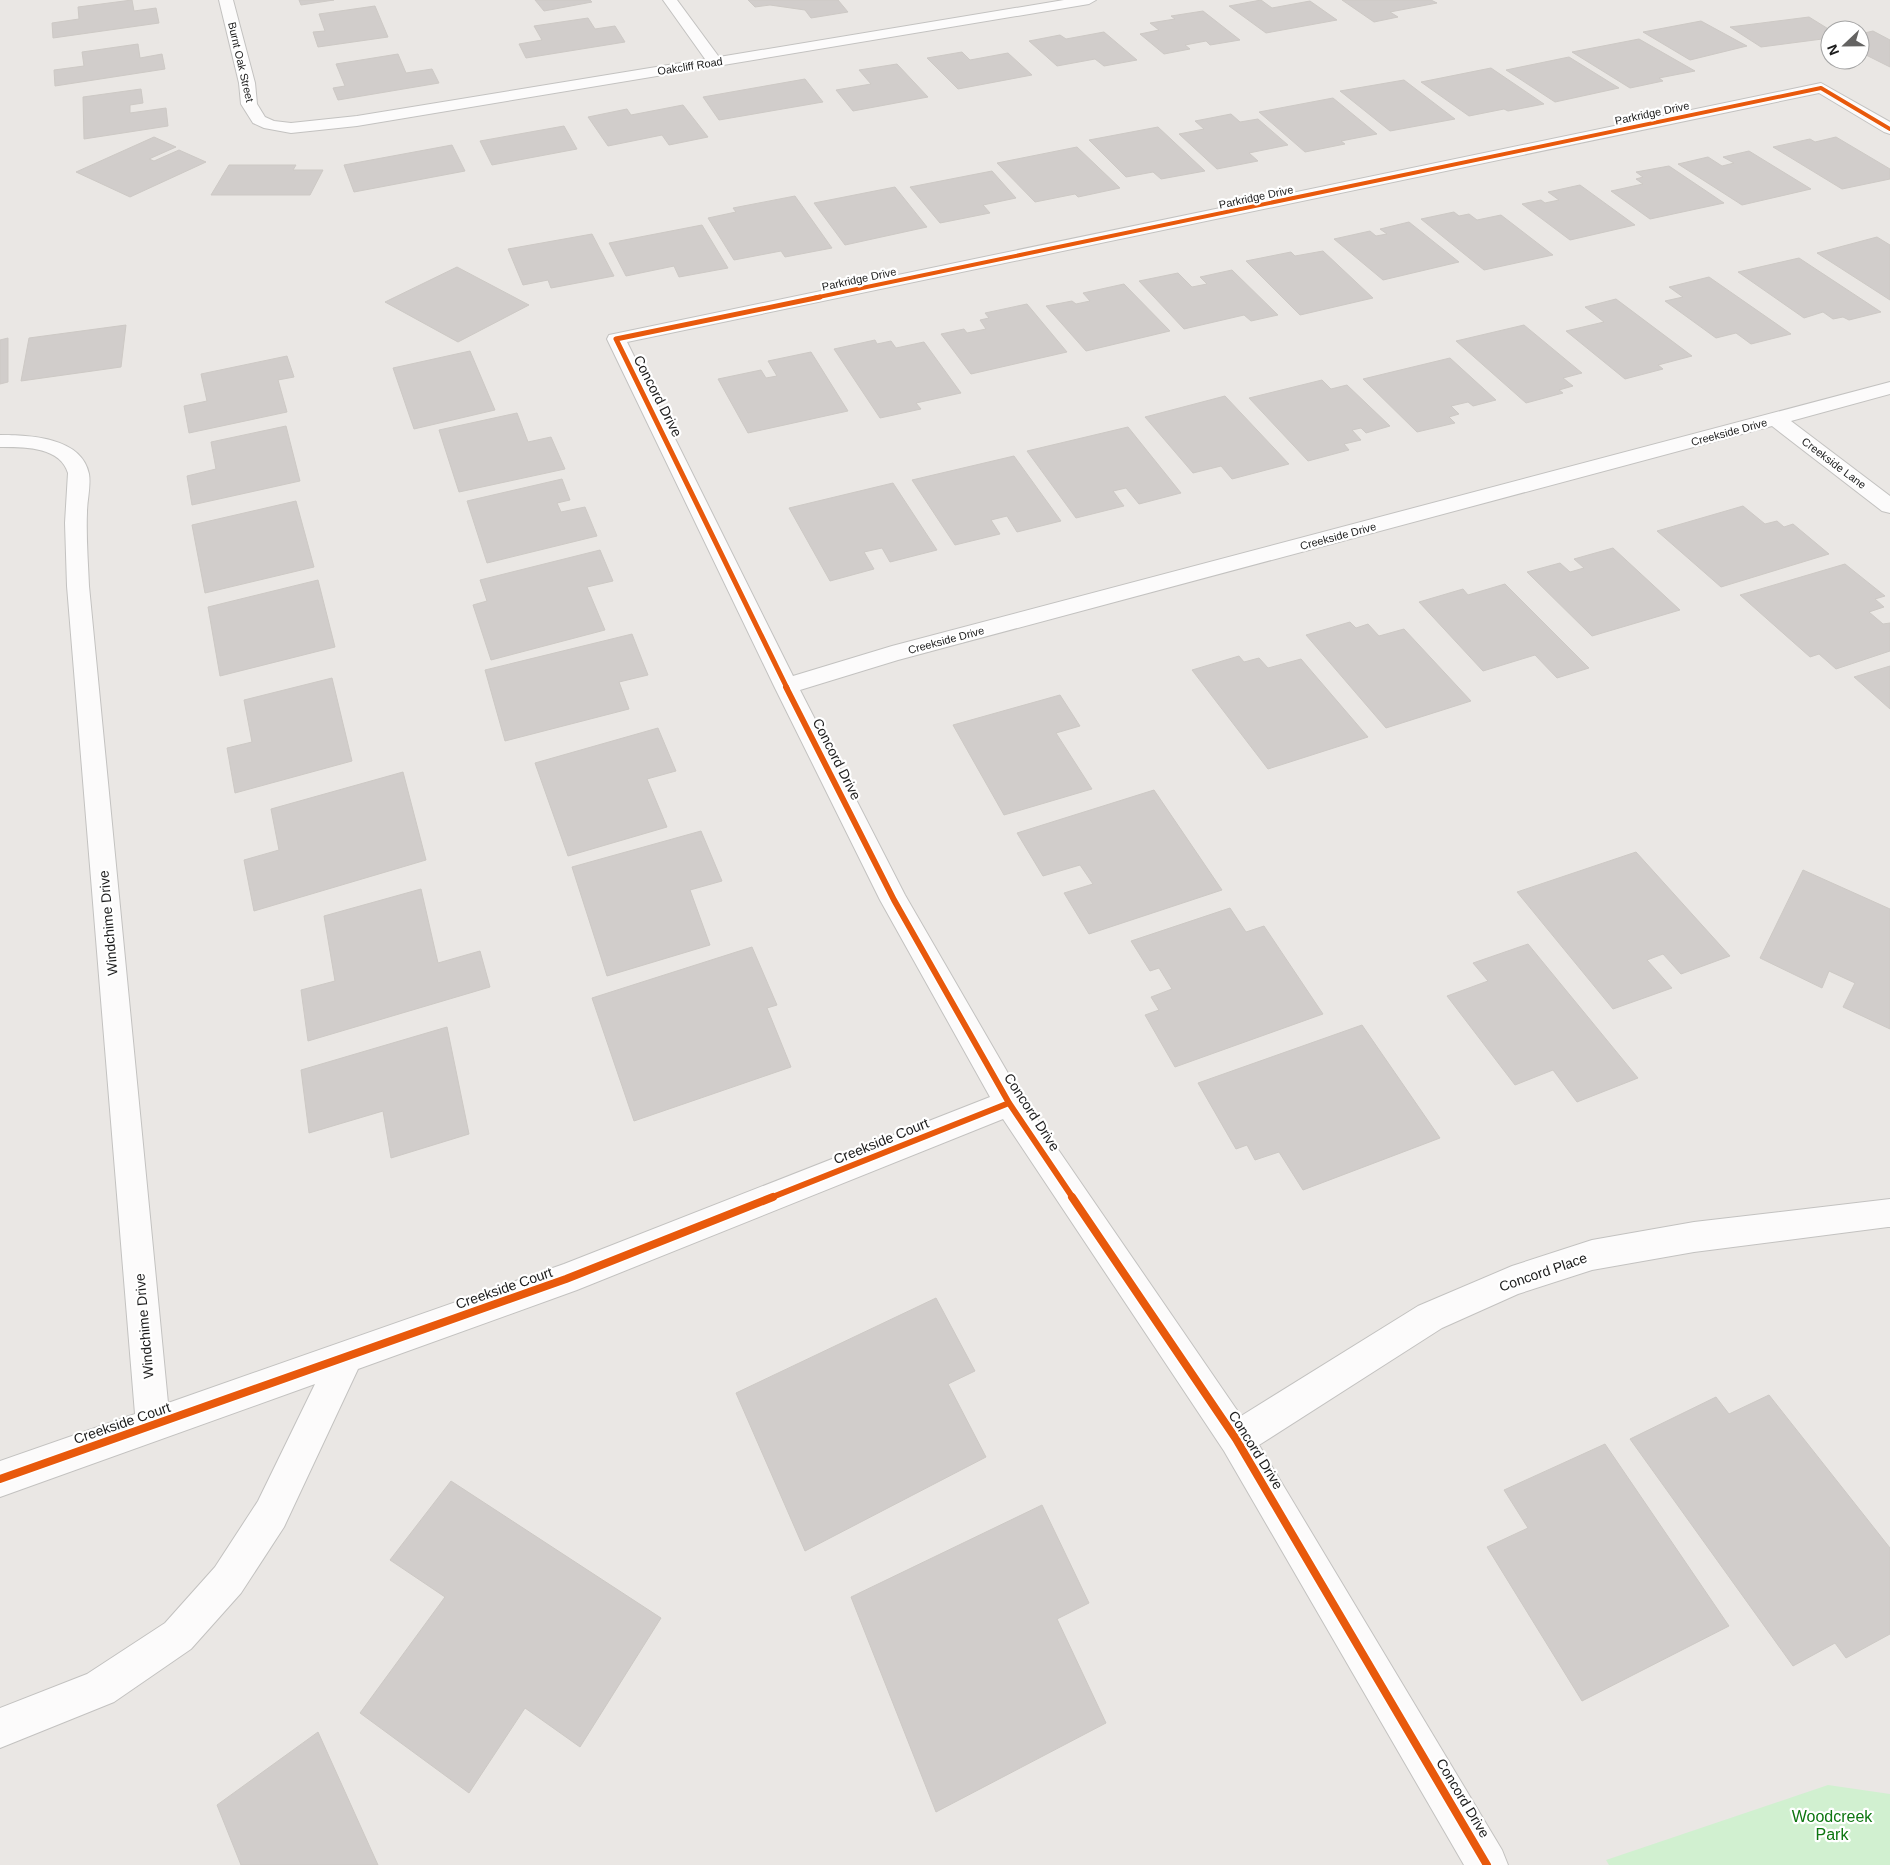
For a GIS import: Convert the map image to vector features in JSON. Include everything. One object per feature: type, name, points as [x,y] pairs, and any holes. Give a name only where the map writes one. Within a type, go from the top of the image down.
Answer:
[{"type":"street","name":"Burnt Oak Street","points":[[226,0],[247,83],[249,104],[259,120],[270,125],[290,128]]},
{"type":"street","points":[[670,0],[714,62]]},
{"type":"street","name":"Oakcliff Road","points":[[290,128],[357,121],[1089,0]]},
{"type":"street","name":"Parkridge Drive","points":[[616,339],[1821,88],[1890,128]]},
{"type":"street","name":"Concord Drive","points":[[616,339],[786,686],[894,900],[1009,1103],[1236,1439],[1488,1865]]},
{"type":"street","name":"Creekside Drive","points":[[786,686],[901,652],[1777,420],[1890,388]]},
{"type":"street","name":"Creekside Lane","points":[[1777,420],[1890,506]]},
{"type":"street","name":"Windchime Drive","points":[[0,441],[38,444],[66,453],[75,464],[80,478],[75,533],[82,633],[153,1426]]},
{"type":"street","name":"Creekside Court","points":[[0,1479],[566,1279],[1009,1103]]},
{"type":"street","name":"Concord Place","points":[[1236,1439],[1430,1317],[1512,1281],[1592,1255],[1694,1237],[1888,1213]]},
{"type":"street","points":[[0,1728],[100,1688],[178,1636],[228,1580],[271,1514],[346,1357]]},
{"type":"green space","name":"Woodcreek Park","points":[[1828,1785],[1890,1794],[1890,1865],[1609,1865],[1606,1860]]},
{"type":"building","points":[[132,0],[134,11],[156,8],[159,23],[53,38],[52,23],[79,19],[78,7]]},
{"type":"building","points":[[299,0],[334,0],[301,5]]},
{"type":"building","points":[[535,0],[590,0],[592,2],[544,11]]},
{"type":"building","points":[[748,0],[838,0],[848,12],[811,18],[805,10],[770,5],[755,7]]},
{"type":"building","points":[[1261,0],[1272,8],[1310,1],[1337,20],[1266,33],[1229,6]]},
{"type":"building","points":[[1342,0],[1431,0],[1437,3],[1390,12],[1398,17],[1374,22]]},
{"type":"building","points":[[375,6],[388,37],[318,47],[313,32],[325,31],[319,14]]},
{"type":"building","points":[[1203,11],[1240,40],[1210,45],[1206,41],[1185,45],[1190,49],[1164,54],[1140,34],[1159,30],[1150,23],[1175,19],[1171,16]]},
{"type":"building","points":[[1809,17],[1820,24],[1820,39],[1761,47],[1730,27]]},
{"type":"building","points":[[588,18],[595,29],[615,26],[625,42],[526,58],[519,44],[542,40],[534,26]]},
{"type":"building","points":[[1701,21],[1747,46],[1690,60],[1643,32]]},
{"type":"building","points":[[1873,31],[1890,40],[1890,67],[1870,57],[1870,32]]},
{"type":"building","points":[[1104,32],[1137,60],[1104,66],[1095,59],[1057,66],[1029,41],[1060,35],[1066,39]]},
{"type":"building","points":[[1639,39],[1695,71],[1659,78],[1663,81],[1630,88],[1572,52]]},
{"type":"building","points":[[138,44],[140,58],[162,54],[165,69],[55,86],[54,70],[84,66],[82,52]]},
{"type":"building","points":[[962,52],[970,60],[1008,53],[1032,75],[958,89],[927,58]]},
{"type":"building","points":[[398,54],[406,73],[432,69],[439,83],[338,100],[333,88],[345,86],[336,64]]},
{"type":"building","points":[[1569,57],[1619,88],[1555,102],[1506,70]]},
{"type":"building","points":[[897,64],[928,97],[853,111],[836,90],[871,84],[859,70]]},
{"type":"building","points":[[1491,68],[1544,104],[1469,116],[1421,82]]},
{"type":"building","points":[[805,79],[823,102],[719,120],[703,97]]},
{"type":"building","points":[[1404,80],[1455,119],[1390,131],[1340,91]]},
{"type":"building","points":[[141,89],[143,103],[130,105],[130,113],[166,108],[168,126],[84,139],[83,97]]},
{"type":"building","points":[[1333,98],[1377,134],[1341,141],[1345,144],[1305,152],[1259,112]]},
{"type":"building","points":[[683,105],[708,137],[669,145],[662,135],[608,146],[588,117],[627,109],[631,115]]},
{"type":"building","points":[[1231,114],[1240,122],[1258,119],[1288,145],[1249,153],[1258,161],[1217,169],[1179,134],[1204,129],[1195,121]]},
{"type":"building","points":[[564,126],[577,149],[492,165],[480,141]]},
{"type":"building","points":[[1158,127],[1205,171],[1161,179],[1153,172],[1126,177],[1089,140]]},
{"type":"building","points":[[154,137],[176,147],[149,159],[154,161],[179,150],[206,162],[130,197],[76,172]]},
{"type":"building","points":[[1836,137],[1890,169],[1890,179],[1842,189],[1773,147],[1810,139],[1815,142]]},
{"type":"building","points":[[452,145],[465,171],[354,192],[344,165]]},
{"type":"building","points":[[1077,147],[1120,188],[1078,197],[1075,194],[1035,202],[997,163]]},
{"type":"building","points":[[1749,151],[1811,189],[1742,205],[1678,164],[1708,157],[1722,166],[1734,163],[1723,157]]},
{"type":"building","points":[[229,165],[296,165],[293,170],[323,170],[310,195],[211,195]]},
{"type":"building","points":[[1669,166],[1724,203],[1650,219],[1611,191],[1643,184],[1636,179],[1643,177],[1636,172]]},
{"type":"building","points":[[992,171],[1016,198],[983,205],[990,213],[940,223],[910,187]]},
{"type":"building","points":[[1580,185],[1635,225],[1570,240],[1522,204],[1541,200],[1545,203],[1559,200],[1548,192]]},
{"type":"building","points":[[895,187],[927,227],[845,245],[814,203]]},
{"type":"building","points":[[795,196],[832,248],[785,257],[781,251],[734,260],[708,218],[736,212],[733,208]]},
{"type":"building","points":[[1454,212],[1459,216],[1469,214],[1477,220],[1501,215],[1553,255],[1484,270],[1421,219]]},
{"type":"building","points":[[1409,222],[1459,262],[1383,280],[1334,239],[1370,231],[1376,236],[1387,234],[1380,229]]},
{"type":"building","points":[[702,225],[728,268],[679,277],[674,266],[626,276],[609,243]]},
{"type":"building","points":[[592,234],[614,276],[551,288],[548,280],[523,285],[508,249]]},
{"type":"building","points":[[1877,237],[1890,245],[1890,300],[1817,253]]},
{"type":"building","points":[[1323,251],[1373,298],[1300,315],[1246,261],[1291,252],[1295,256]]},
{"type":"building","points":[[1799,258],[1881,312],[1849,320],[1843,317],[1833,319],[1823,312],[1804,318],[1738,272]]},
{"type":"building","points":[[457,267],[529,305],[458,342],[385,302]]},
{"type":"building","points":[[1232,270],[1278,315],[1251,321],[1244,315],[1184,329],[1139,281],[1178,273],[1192,287],[1207,284],[1200,277]]},
{"type":"building","points":[[1709,277],[1791,334],[1751,344],[1736,333],[1716,338],[1665,301],[1683,297],[1669,287]]},
{"type":"building","points":[[1124,284],[1170,331],[1086,351],[1046,306],[1072,301],[1076,304],[1090,301],[1083,293]]},
{"type":"building","points":[[1616,299],[1692,356],[1658,365],[1663,369],[1625,379],[1566,331],[1604,322],[1585,307]]},
{"type":"building","points":[[1027,304],[1067,352],[971,374],[941,334],[964,329],[967,333],[986,329],[980,320],[989,318],[985,313]]},
{"type":"building","points":[[126,325],[121,367],[21,381],[29,338]]},
{"type":"building","points":[[1524,325],[1582,373],[1563,378],[1573,386],[1559,390],[1563,393],[1526,403],[1456,341]]},
{"type":"building","points":[[8,338],[8,382],[0,384],[0,340]]},
{"type":"building","points":[[875,340],[877,344],[891,341],[896,348],[924,342],[961,393],[916,403],[921,409],[880,418],[834,349]]},
{"type":"building","points":[[470,351],[495,410],[414,429],[393,368]]},
{"type":"building","points":[[811,352],[848,411],[748,433],[718,379],[761,370],[766,378],[777,376],[768,361]]},
{"type":"building","points":[[287,356],[294,377],[278,380],[287,412],[189,433],[184,406],[207,401],[201,374]]},
{"type":"building","points":[[1450,358],[1496,400],[1473,406],[1468,402],[1451,406],[1459,414],[1449,417],[1455,423],[1417,432],[1363,379]]},
{"type":"building","points":[[1322,380],[1331,389],[1347,385],[1390,426],[1366,433],[1361,428],[1352,430],[1361,440],[1344,444],[1349,450],[1308,461],[1249,398]]},
{"type":"building","points":[[1225,396],[1289,464],[1232,479],[1221,466],[1193,473],[1145,417]]},
{"type":"building","points":[[517,413],[528,442],[551,437],[565,469],[459,492],[439,430]]},
{"type":"building","points":[[286,426],[300,481],[192,505],[187,476],[216,469],[211,442]]},
{"type":"building","points":[[1128,427],[1181,493],[1139,504],[1126,488],[1113,491],[1124,506],[1076,518],[1027,451]]},
{"type":"building","points":[[1014,456],[1061,521],[1017,532],[1007,516],[991,520],[1000,534],[955,545],[912,480]]},
{"type":"building","points":[[562,479],[570,500],[557,503],[561,512],[585,507],[597,536],[487,563],[467,501]]},
{"type":"building","points":[[893,483],[937,550],[890,562],[882,548],[864,552],[874,569],[830,581],[789,508]]},
{"type":"building","points":[[296,501],[314,567],[205,593],[192,525]]},
{"type":"building","points":[[1743,506],[1765,524],[1777,521],[1784,527],[1793,524],[1829,554],[1721,587],[1657,531]]},
{"type":"building","points":[[1613,548],[1680,610],[1592,636],[1527,572],[1560,563],[1570,572],[1584,568],[1574,559]]},
{"type":"building","points":[[600,550],[613,581],[587,587],[605,630],[491,660],[473,605],[487,601],[480,580]]},
{"type":"building","points":[[1845,564],[1885,596],[1875,599],[1884,607],[1869,612],[1883,624],[1890,623],[1890,651],[1836,669],[1819,654],[1810,657],[1740,595]]},
{"type":"building","points":[[318,580],[335,647],[220,676],[208,607]]},
{"type":"building","points":[[1505,584],[1589,668],[1557,678],[1535,655],[1483,671],[1419,602],[1463,589],[1468,595]]},
{"type":"building","points":[[1350,622],[1356,628],[1368,624],[1379,636],[1404,629],[1471,701],[1386,728],[1306,635]]},
{"type":"building","points":[[632,634],[648,675],[619,682],[629,709],[505,741],[485,670]]},
{"type":"building","points":[[1239,656],[1244,662],[1259,658],[1268,668],[1301,659],[1368,737],[1268,769],[1192,670]]},
{"type":"building","points":[[1890,666],[1890,709],[1854,677]]},
{"type":"building","points":[[332,678],[352,761],[235,793],[227,748],[252,742],[244,700]]},
{"type":"building","points":[[1060,695],[1080,726],[1056,733],[1092,789],[1004,815],[953,725]]},
{"type":"building","points":[[658,728],[676,771],[647,779],[667,827],[568,856],[535,763]]},
{"type":"building","points":[[403,772],[426,860],[254,911],[244,860],[279,850],[271,809]]},
{"type":"building","points":[[1154,790],[1222,890],[1089,934],[1064,893],[1093,884],[1080,865],[1043,876],[1017,833]]},
{"type":"building","points":[[701,831],[722,881],[690,890],[710,945],[607,976],[572,867]]},
{"type":"building","points":[[1636,852],[1730,956],[1681,974],[1663,954],[1647,960],[1672,988],[1613,1009],[1517,892]]},
{"type":"building","points":[[1803,870],[1890,909],[1890,1029],[1843,1007],[1855,983],[1829,971],[1822,988],[1760,958]]},
{"type":"building","points":[[421,889],[438,963],[480,951],[490,987],[308,1041],[301,990],[335,981],[324,916]]},
{"type":"building","points":[[1230,908],[1246,932],[1264,926],[1323,1014],[1175,1067],[1145,1015],[1159,1010],[1151,997],[1172,989],[1159,968],[1150,971],[1131,941]]},
{"type":"building","points":[[1528,944],[1638,1078],[1577,1102],[1553,1070],[1515,1085],[1447,996],[1488,981],[1473,963]]},
{"type":"building","points":[[752,947],[777,1005],[767,1008],[791,1067],[634,1121],[592,998]]},
{"type":"building","points":[[1362,1025],[1440,1138],[1303,1190],[1279,1152],[1255,1160],[1247,1145],[1236,1149],[1198,1083]]},
{"type":"building","points":[[447,1027],[469,1134],[391,1158],[383,1111],[309,1133],[301,1070]]},
{"type":"building","points":[[936,1298],[975,1371],[948,1384],[986,1457],[805,1551],[736,1393]]},
{"type":"building","points":[[1769,1395],[1890,1548],[1890,1634],[1846,1658],[1835,1643],[1793,1666],[1630,1439],[1716,1397],[1729,1414]]},
{"type":"building","points":[[1605,1444],[1729,1626],[1582,1701],[1487,1547],[1528,1528],[1504,1490]]},
{"type":"building","points":[[451,1481],[661,1618],[580,1747],[525,1708],[469,1793],[360,1713],[445,1597],[390,1560]]},
{"type":"building","points":[[1042,1505],[1089,1603],[1057,1619],[1106,1723],[936,1812],[851,1597]]},
{"type":"building","points":[[318,1732],[378,1865],[241,1865],[217,1805]]},
{"type":"cycle path","points":[[1487,1865],[1236,1439],[1009,1103],[894,900],[786,686],[616,339],[1821,88],[1890,129]]},
{"type":"cycle path","points":[[0,1479],[566,1279],[1009,1103]]}]
